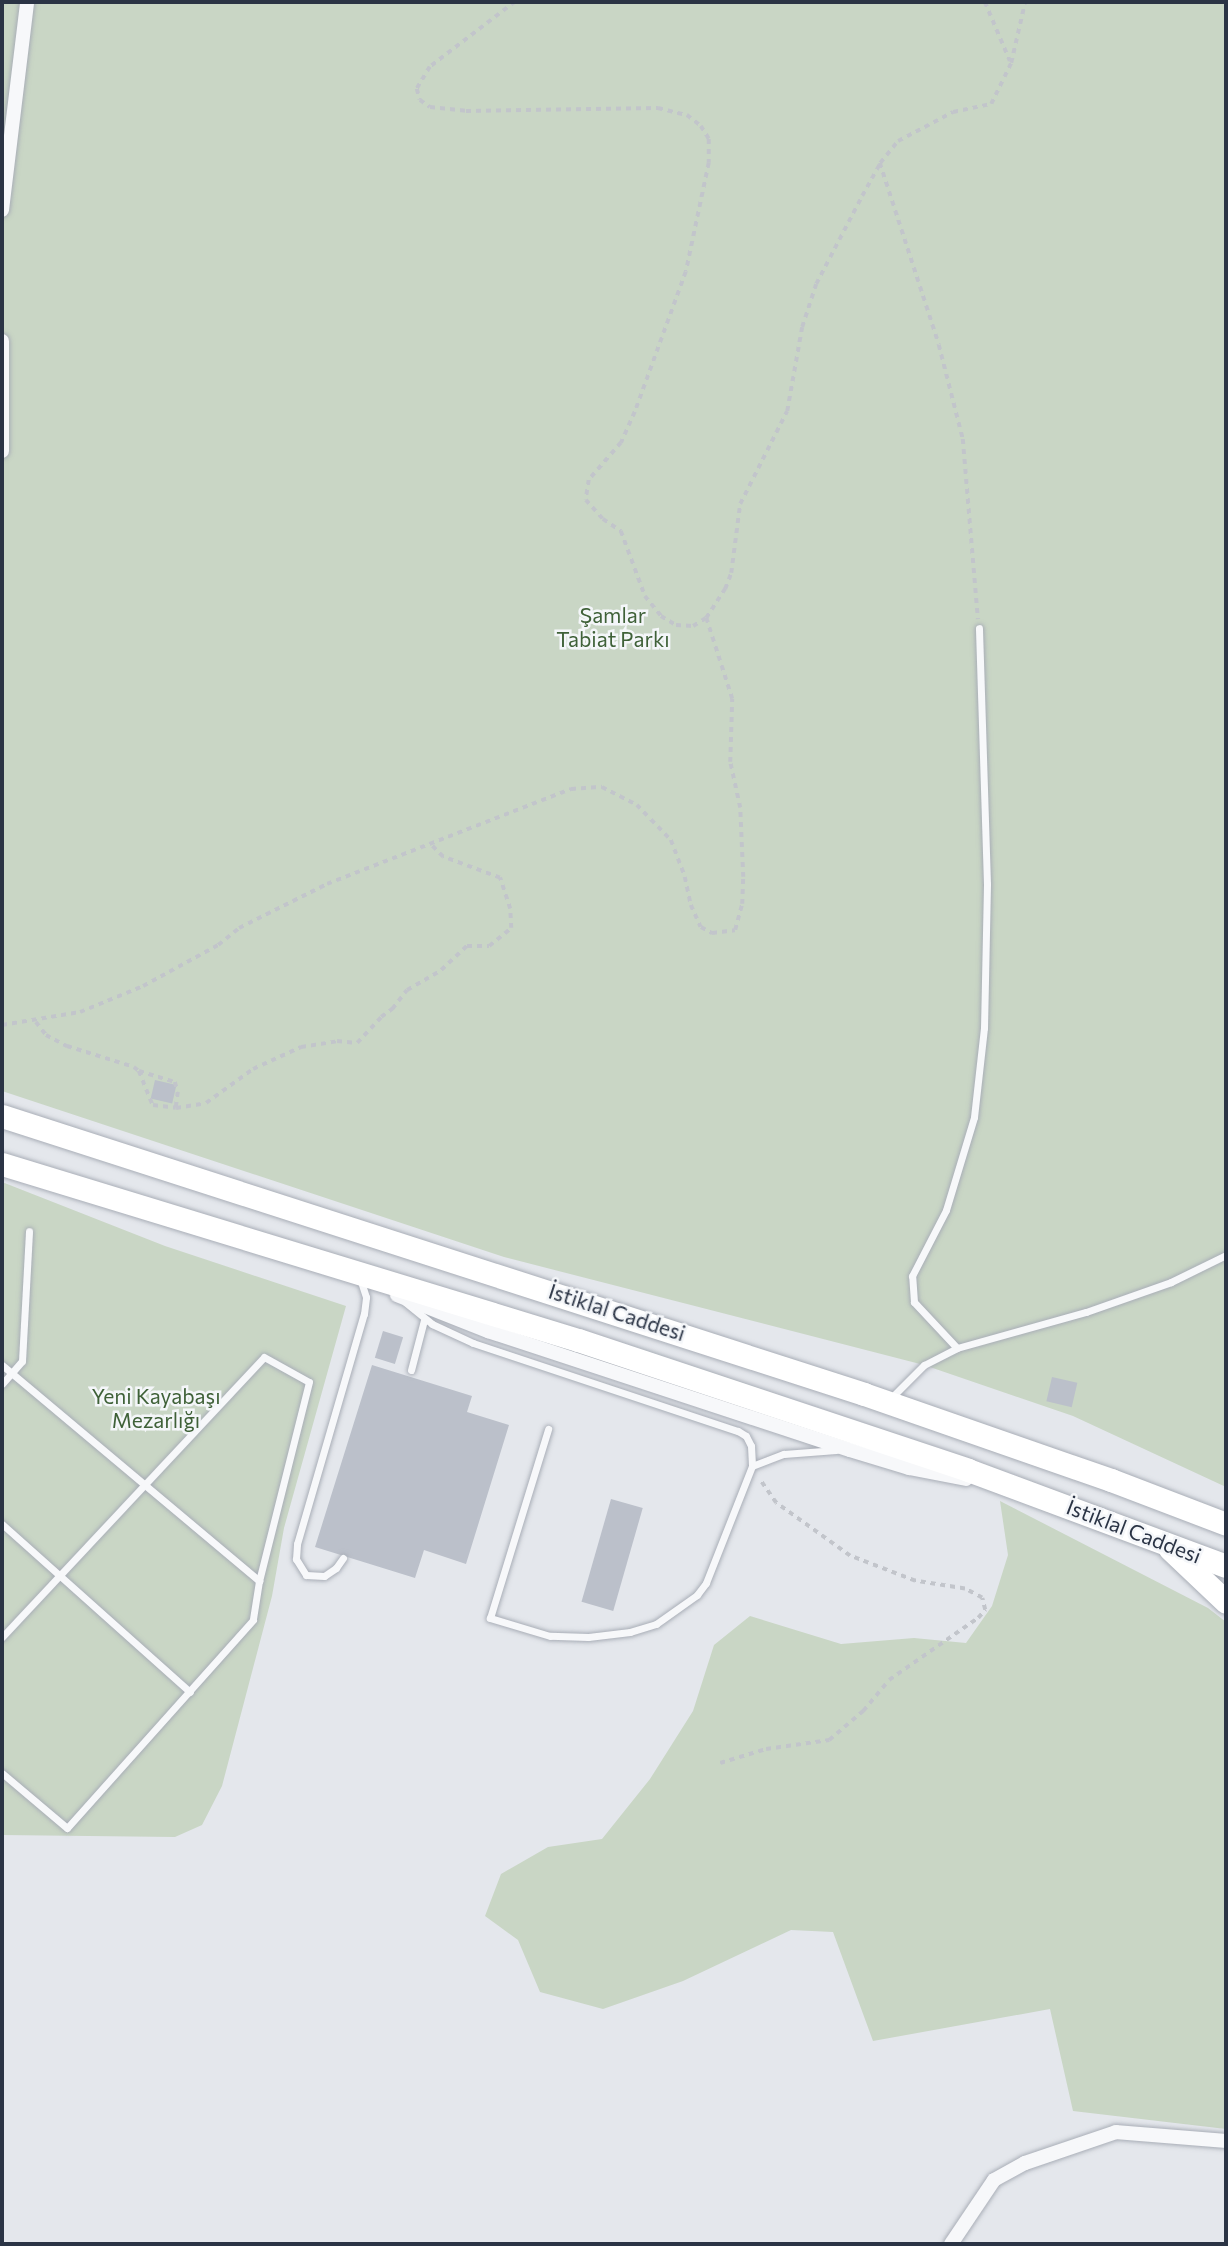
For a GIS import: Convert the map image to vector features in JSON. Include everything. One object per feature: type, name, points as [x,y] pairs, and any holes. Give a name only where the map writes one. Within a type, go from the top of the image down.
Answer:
[{"type":"main road","name":"İstiklal Caddesi","points":[[2,1116],[447,1257],[887,1402],[1111,1480],[1226,1524]]},
{"type":"main road","name":"İstiklal Caddesi","points":[[2,1164],[604,1348],[1027,1492],[1226,1566]]},
{"type":"main road","points":[[1163,1542],[1226,1602]]},
{"type":"street","points":[[2,210],[27,2]]},
{"type":"street","points":[[2,341],[2,451]]},
{"type":"street","points":[[355,1272],[397,1294],[488,1331],[850,1450],[909,1468],[1027,1492]]},
{"type":"street","points":[[951,2244],[994,2180],[1025,2163],[1116,2133],[1226,2141]]},
{"type":"lane","points":[[957,1348],[914,1302],[912,1276],[946,1210],[974,1117],[984,1028],[987,884],[979,628]]},
{"type":"lane","points":[[2,1384],[22,1361],[29,1231]]},
{"type":"lane","points":[[887,1402],[923,1365],[957,1348],[1086,1312],[1171,1282],[1226,1255]]},
{"type":"lane","points":[[343,1558],[337,1568],[316,1577],[306,1574],[300,1568],[296,1551],[364,1314],[366,1297],[355,1272]]},
{"type":"lane","points":[[397,1294],[424,1320],[473,1343],[738,1431],[751,1446],[752,1466],[706,1583],[697,1595],[656,1624],[630,1632],[588,1637],[550,1636],[490,1618],[548,1429]]},
{"type":"lane","points":[[411,1370],[424,1320]]},
{"type":"lane","points":[[2,1637],[58,1573],[264,1357],[309,1381],[259,1581],[253,1620],[66,1828],[2,1773]]},
{"type":"lane","points":[[2,1365],[259,1581]]},
{"type":"lane","points":[[752,1466],[801,1450],[850,1450]]},
{"type":"lane","points":[[2,1524],[190,1692]]},
{"type":"path","points":[[515,2],[430,67],[420,79],[417,89],[421,100],[429,107],[466,111],[659,108],[687,115],[701,126],[709,139],[709,163],[686,272],[635,412],[621,443],[589,480],[586,500],[603,519],[621,531],[645,596],[661,617],[676,625],[693,626],[706,618],[731,573],[734,528],[740,504],[787,411],[802,327],[816,284],[880,163],[898,141],[953,112],[991,104],[1011,63],[1025,2]]},
{"type":"path","points":[[985,2],[1011,63]]},
{"type":"path","points":[[880,163],[939,345],[963,439],[979,628]]},
{"type":"path","points":[[2,1025],[36,1022],[80,1012],[143,986],[218,945],[239,928],[316,890],[571,789],[602,787],[637,806],[671,839],[685,877],[691,905],[701,926],[712,933],[735,930],[742,904],[743,877],[740,808],[730,762],[732,699],[706,618]]},
{"type":"path","points":[[139,1071],[153,1105],[176,1108],[206,1103],[253,1069],[301,1047],[337,1041],[358,1043],[412,986],[441,971],[467,946],[489,946],[511,928],[510,909],[500,878],[443,857],[429,844]]},
{"type":"path","points":[[36,1022],[46,1035],[67,1046],[125,1063],[139,1071],[175,1082],[176,1108]]},
{"type":"path","points":[[720,1763],[766,1749],[829,1740],[863,1711],[889,1680],[978,1618],[985,1610],[982,1598],[965,1589],[915,1581],[850,1556],[776,1503],[752,1466]]},
{"type":"green space","name":"Şamlar Tabiat Parkı","points":[[2,2],[1226,2],[1226,1487],[1073,1416],[924,1365],[504,1257],[2,1091]]},
{"type":"green space","name":"Yeni Kayabaşı Mezarlığı","points":[[2,1182],[165,1246],[346,1306],[284,1528],[272,1596],[222,1786],[202,1825],[175,1837],[2,1835]]},
{"type":"green space","points":[[1000,1501],[1208,1608],[1226,1622],[1226,2129],[1073,2111],[1050,2009],[873,2041],[833,1932],[791,1930],[683,1981],[603,2009],[540,1992],[518,1940],[485,1916],[501,1874],[548,1847],[602,1839],[650,1779],[693,1711],[714,1645],[750,1616],[841,1644],[914,1638],[966,1643],[992,1606],[1008,1555]]},
{"type":"building","points":[[155,1080],[176,1085],[172,1103],[151,1099]]},
{"type":"building","points":[[383,1331],[403,1337],[395,1364],[375,1358]]},
{"type":"building","points":[[372,1365],[472,1396],[467,1412],[509,1425],[466,1564],[424,1550],[415,1578],[315,1547]]},
{"type":"building","points":[[1052,1377],[1077,1383],[1072,1407],[1046,1401]]},
{"type":"building","points":[[611,1499],[643,1508],[613,1611],[582,1602]]}]
